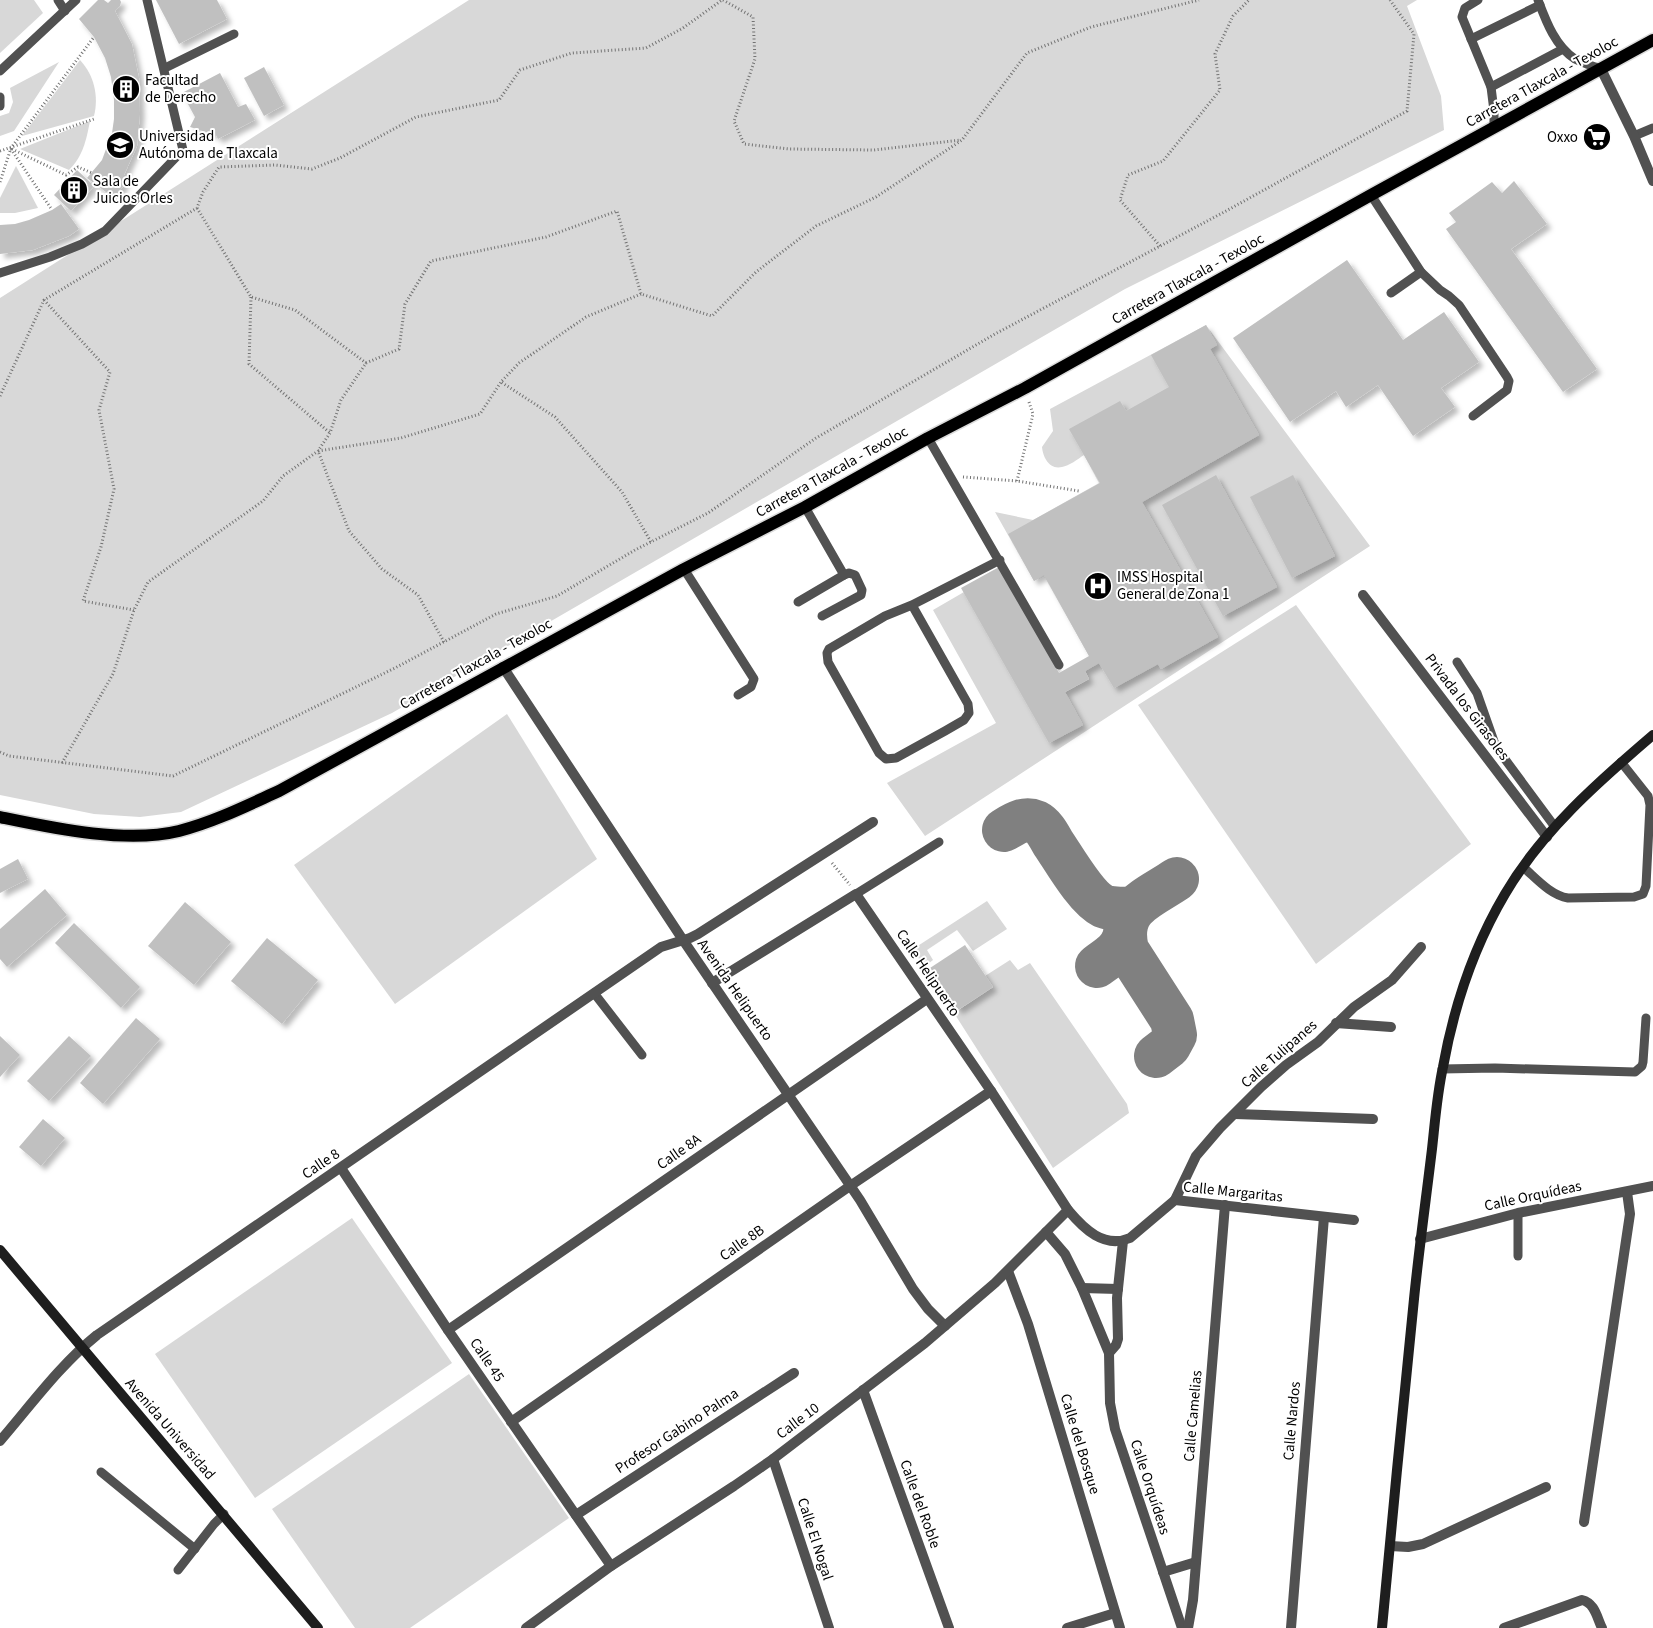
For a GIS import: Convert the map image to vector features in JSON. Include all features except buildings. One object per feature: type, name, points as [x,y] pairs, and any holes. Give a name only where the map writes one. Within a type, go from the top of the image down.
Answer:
[{"type":"main road","name":"Carretera Tlaxcala - Texoloc","points":[[0,816],[34,824],[117,835],[152,835],[197,826],[279,791],[684,569],[805,507],[928,438],[1024,388],[1653,40]]},
{"type":"main road","points":[[1382,1628],[1420,1239],[1442,1069],[1462,990],[1474,954],[1505,893],[1523,867],[1578,802],[1653,735]]},
{"type":"main road","name":"Avenida Universidad","points":[[0,1250],[318,1628]]},
{"type":"street","points":[[1601,69],[1634,136],[1653,181]]},
{"type":"street","name":"Privada los Girasoles","points":[[1363,594],[1547,837]]},
{"type":"street","name":"Avenida Helipuerto","points":[[503,668],[683,940],[850,1186],[913,1289],[928,1309],[945,1326]]},
{"type":"street","name":"Calle 8","points":[[0,1441],[81,1348],[97,1335],[661,947],[698,934],[873,822]]},
{"type":"street","points":[[712,983],[856,894]]},
{"type":"street","name":"Calle Helipuerto","points":[[856,894],[991,1090],[1068,1210]]},
{"type":"street","name":"Calle Tulipanes","points":[[1175,1200],[1196,1156],[1207,1142],[1286,1065],[1318,1042],[1354,1007],[1392,980],[1422,947]]},
{"type":"street","name":"Calle 8A","points":[[448,1330],[927,999]]},
{"type":"street","points":[[1336,1023],[1391,1027]]},
{"type":"street","name":"Calle 8B","points":[[511,1422],[991,1090]]},
{"type":"street","points":[[1235,1114],[1374,1119]]},
{"type":"street","name":"Calle 45","points":[[341,1168],[448,1330],[611,1566]]},
{"type":"street","name":"Calle Orquídeas","points":[[1420,1239],[1518,1212],[1653,1186]]},
{"type":"street","points":[[1584,1522],[1630,1214],[1627,1192]]},
{"type":"street","name":"Calle Margaritas","points":[[1123,1241],[1138,1233],[1158,1213],[1175,1200],[1354,1220]]},
{"type":"street","name":"Calle Camelias","points":[[1188,1628],[1193,1600],[1225,1205]]},
{"type":"street","points":[[1068,1210],[1083,1227],[1096,1236],[1104,1240],[1123,1241]]},
{"type":"street","name":"Calle 10","points":[[526,1628],[611,1566],[773,1459],[863,1390],[945,1326],[1008,1271],[1068,1210]]},
{"type":"street","name":"Calle Nardos","points":[[1291,1628],[1324,1217]]},
{"type":"street","name":"Calle Orquídeas","points":[[1046,1232],[1065,1254],[1110,1353],[1110,1403],[1115,1429],[1182,1628]]},
{"type":"street","name":"Calle Orquídeas","points":[[1110,1353],[1118,1339],[1118,1290],[1123,1241]]},
{"type":"street","name":"Calle del Bosque","points":[[1008,1271],[1028,1324],[1120,1628]]},
{"type":"street","points":[[1082,1288],[1118,1290]]},
{"type":"street","name":"Profesor Gabino Palma","points":[[576,1515],[794,1373]]},
{"type":"street","name":"Calle del Roble","points":[[863,1390],[949,1628]]},
{"type":"street","name":"Calle El Nogal","points":[[773,1459],[829,1628]]},
{"type":"street","points":[[1390,1546],[1408,1548],[1423,1544],[1546,1487]]},
{"type":"street","points":[[1163,1572],[1196,1562]]},
{"type":"street","points":[[1504,1628],[1582,1600],[1587,1601],[1593,1607],[1602,1628]]},
{"type":"street","points":[[1067,1628],[1115,1613]]},
{"type":"lane","points":[[58,0],[65,12]]},
{"type":"lane","points":[[0,71],[76,0]]},
{"type":"lane","points":[[0,273],[50,257],[82,244],[105,231],[183,150],[165,68],[147,0]]},
{"type":"lane","points":[[1478,0],[1462,12],[1463,21],[1491,87],[1494,104],[1494,127]]},
{"type":"lane","points":[[1471,40],[1539,3],[1556,41],[1563,49],[1577,60],[1601,69]]},
{"type":"lane","points":[[165,68],[234,34]]},
{"type":"lane","points":[[1491,87],[1563,49]]},
{"type":"lane","points":[[0,97],[0,106]]},
{"type":"lane","points":[[1634,136],[1653,128]]},
{"type":"lane","points":[[1371,195],[1421,272],[1460,305],[1509,382],[1509,386],[1504,394],[1473,416]]},
{"type":"lane","points":[[1391,293],[1421,272]]},
{"type":"lane","points":[[928,438],[1059,665]]},
{"type":"lane","points":[[805,507],[844,575]]},
{"type":"lane","points":[[912,604],[968,704],[969,713],[964,720],[945,731],[896,758],[886,759],[879,753],[828,662],[827,653],[832,645],[885,616],[1000,560]]},
{"type":"lane","points":[[684,569],[754,679],[751,687],[738,695]]},
{"type":"lane","points":[[798,602],[844,575],[852,574],[856,577],[862,590],[861,596],[822,616]]},
{"type":"lane","points":[[1457,662],[1477,693],[1496,747],[1555,827]]},
{"type":"lane","points":[[1523,867],[1560,897],[1634,897],[1643,894],[1646,886],[1650,805],[1648,796],[1621,762]]},
{"type":"lane","points":[[856,894],[939,842]]},
{"type":"lane","points":[[594,993],[642,1054]]},
{"type":"lane","points":[[1442,1069],[1495,1068],[1635,1072],[1642,1066],[1643,1062],[1646,1018]]},
{"type":"lane","points":[[1518,1212],[1518,1256]]},
{"type":"lane","points":[[101,1472],[195,1549]]},
{"type":"lane","points":[[178,1570],[224,1514]]},
{"type":"path","points":[[0,396],[44,300],[197,208],[203,192],[219,167],[275,165],[312,169],[340,158],[416,117],[499,100],[520,70],[572,53],[646,48],[683,28],[722,0],[753,17],[755,59],[734,121],[744,144],[789,148],[874,150],[962,140]]},
{"type":"path","points":[[318,451],[401,438],[480,414],[501,382],[519,363],[586,317],[641,294],[712,316],[756,272],[816,226],[876,197],[962,140],[1028,53],[1091,27],[1200,0]]},
{"type":"path","points":[[1160,246],[1120,200],[1128,175],[1163,161],[1220,90],[1216,54],[1233,16],[1249,0]]},
{"type":"path","points":[[0,752],[9,756],[173,776],[395,668],[496,614],[557,596],[651,542],[708,513],[816,438],[986,338],[1226,212],[1407,111],[1414,34],[1390,0]]},
{"type":"path","points":[[0,182],[11,148],[94,37]]},
{"type":"path","points":[[0,151],[94,119]]},
{"type":"path","points":[[11,148],[66,175],[78,167],[92,173]]},
{"type":"path","points":[[11,148],[52,210]]},
{"type":"path","points":[[197,208],[251,297],[249,364],[330,433]]},
{"type":"path","points":[[62,763],[113,674],[134,610],[148,582],[263,501],[283,476],[318,451],[330,433],[341,400],[366,363],[399,349],[405,304],[431,261],[546,237],[617,211],[641,294]]},
{"type":"path","points":[[251,297],[295,310],[366,363]]},
{"type":"path","points":[[44,300],[110,372],[99,410],[114,489],[101,547],[83,601],[134,610]]},
{"type":"path","points":[[501,382],[555,417],[622,492],[651,542]]},
{"type":"path","points":[[1017,481],[1033,414],[1024,388]]},
{"type":"path","points":[[318,451],[350,531],[382,569],[418,594],[444,642]]},
{"type":"path","points":[[950,476],[1017,481],[1079,491]]},
{"type":"path","points":[[824,852],[856,894]]},
{"type":"shaded area","points":[[0,0],[34,0],[43,13],[0,53]]},
{"type":"shaded area","points":[[469,0],[1417,0],[1407,6],[1441,96],[1444,130],[1125,289],[392,713],[181,812],[140,817],[94,814],[0,795],[0,298]]},
{"type":"shaded area","points":[[80,60],[89,72],[94,86],[96,101],[94,116],[22,136]]},
{"type":"shaded area","points":[[59,62],[14,131],[0,136],[0,116],[9,113],[13,102],[10,88]]},
{"type":"shaded area","points":[[90,121],[81,154],[69,170],[20,149]]},
{"type":"shaded area","points":[[16,166],[38,208],[15,213],[0,213],[0,198]]},
{"type":"shaded area","name":"IMSS Hospital General de Zona 1","points":[[1206,325],[1370,546],[925,836],[887,783],[996,723],[933,610],[964,592],[1065,692],[1089,679],[1085,671],[1089,656],[1044,576],[1034,581],[995,512],[1033,520],[1099,483],[1084,455],[1062,467],[1054,467],[1048,462],[1042,447],[1053,431],[1050,409]]},
{"type":"shaded area","points":[[1296,605],[1471,844],[1316,964],[1138,705]]},
{"type":"shaded area","points":[[507,714],[597,859],[395,1004],[294,865]]},
{"type":"shaded area","points":[[987,901],[1007,929],[973,951],[957,930],[927,950],[933,960],[924,967],[913,949]]},
{"type":"shaded area","points":[[1010,960],[1018,970],[1030,963],[1127,1104],[1129,1113],[1053,1168],[954,1013],[993,987],[985,976]]},
{"type":"shaded area","points":[[352,1218],[452,1363],[255,1498],[155,1354]]},
{"type":"shaded area","points":[[469,1374],[569,1518],[410,1628],[355,1628],[272,1509]]},
{"type":"taxiway","points":[[1004,830],[1023,821],[1036,822],[1046,831],[1076,878],[1096,902],[1111,908],[1134,908]]},
{"type":"taxiway","points":[[1156,1056],[1169,1046],[1175,1035],[1172,1020],[1127,950],[1126,924],[1130,914],[1137,906],[1177,879]]},
{"type":"taxiway","points":[[1097,966],[1116,951],[1124,938]]},
{"type":"place","name":"Facultad de Derecho","points":[[126,89]]},
{"type":"place","name":"Oxxo","points":[[1597,137]]},
{"type":"place","name":"Universidad Autónoma de Tlaxcala","points":[[120,145]]},
{"type":"place","name":"Sala de Juicios Orles","points":[[74,190]]},
{"type":"place","name":"IMSS Hospital General de Zona 1","points":[[1098,586]]}]
